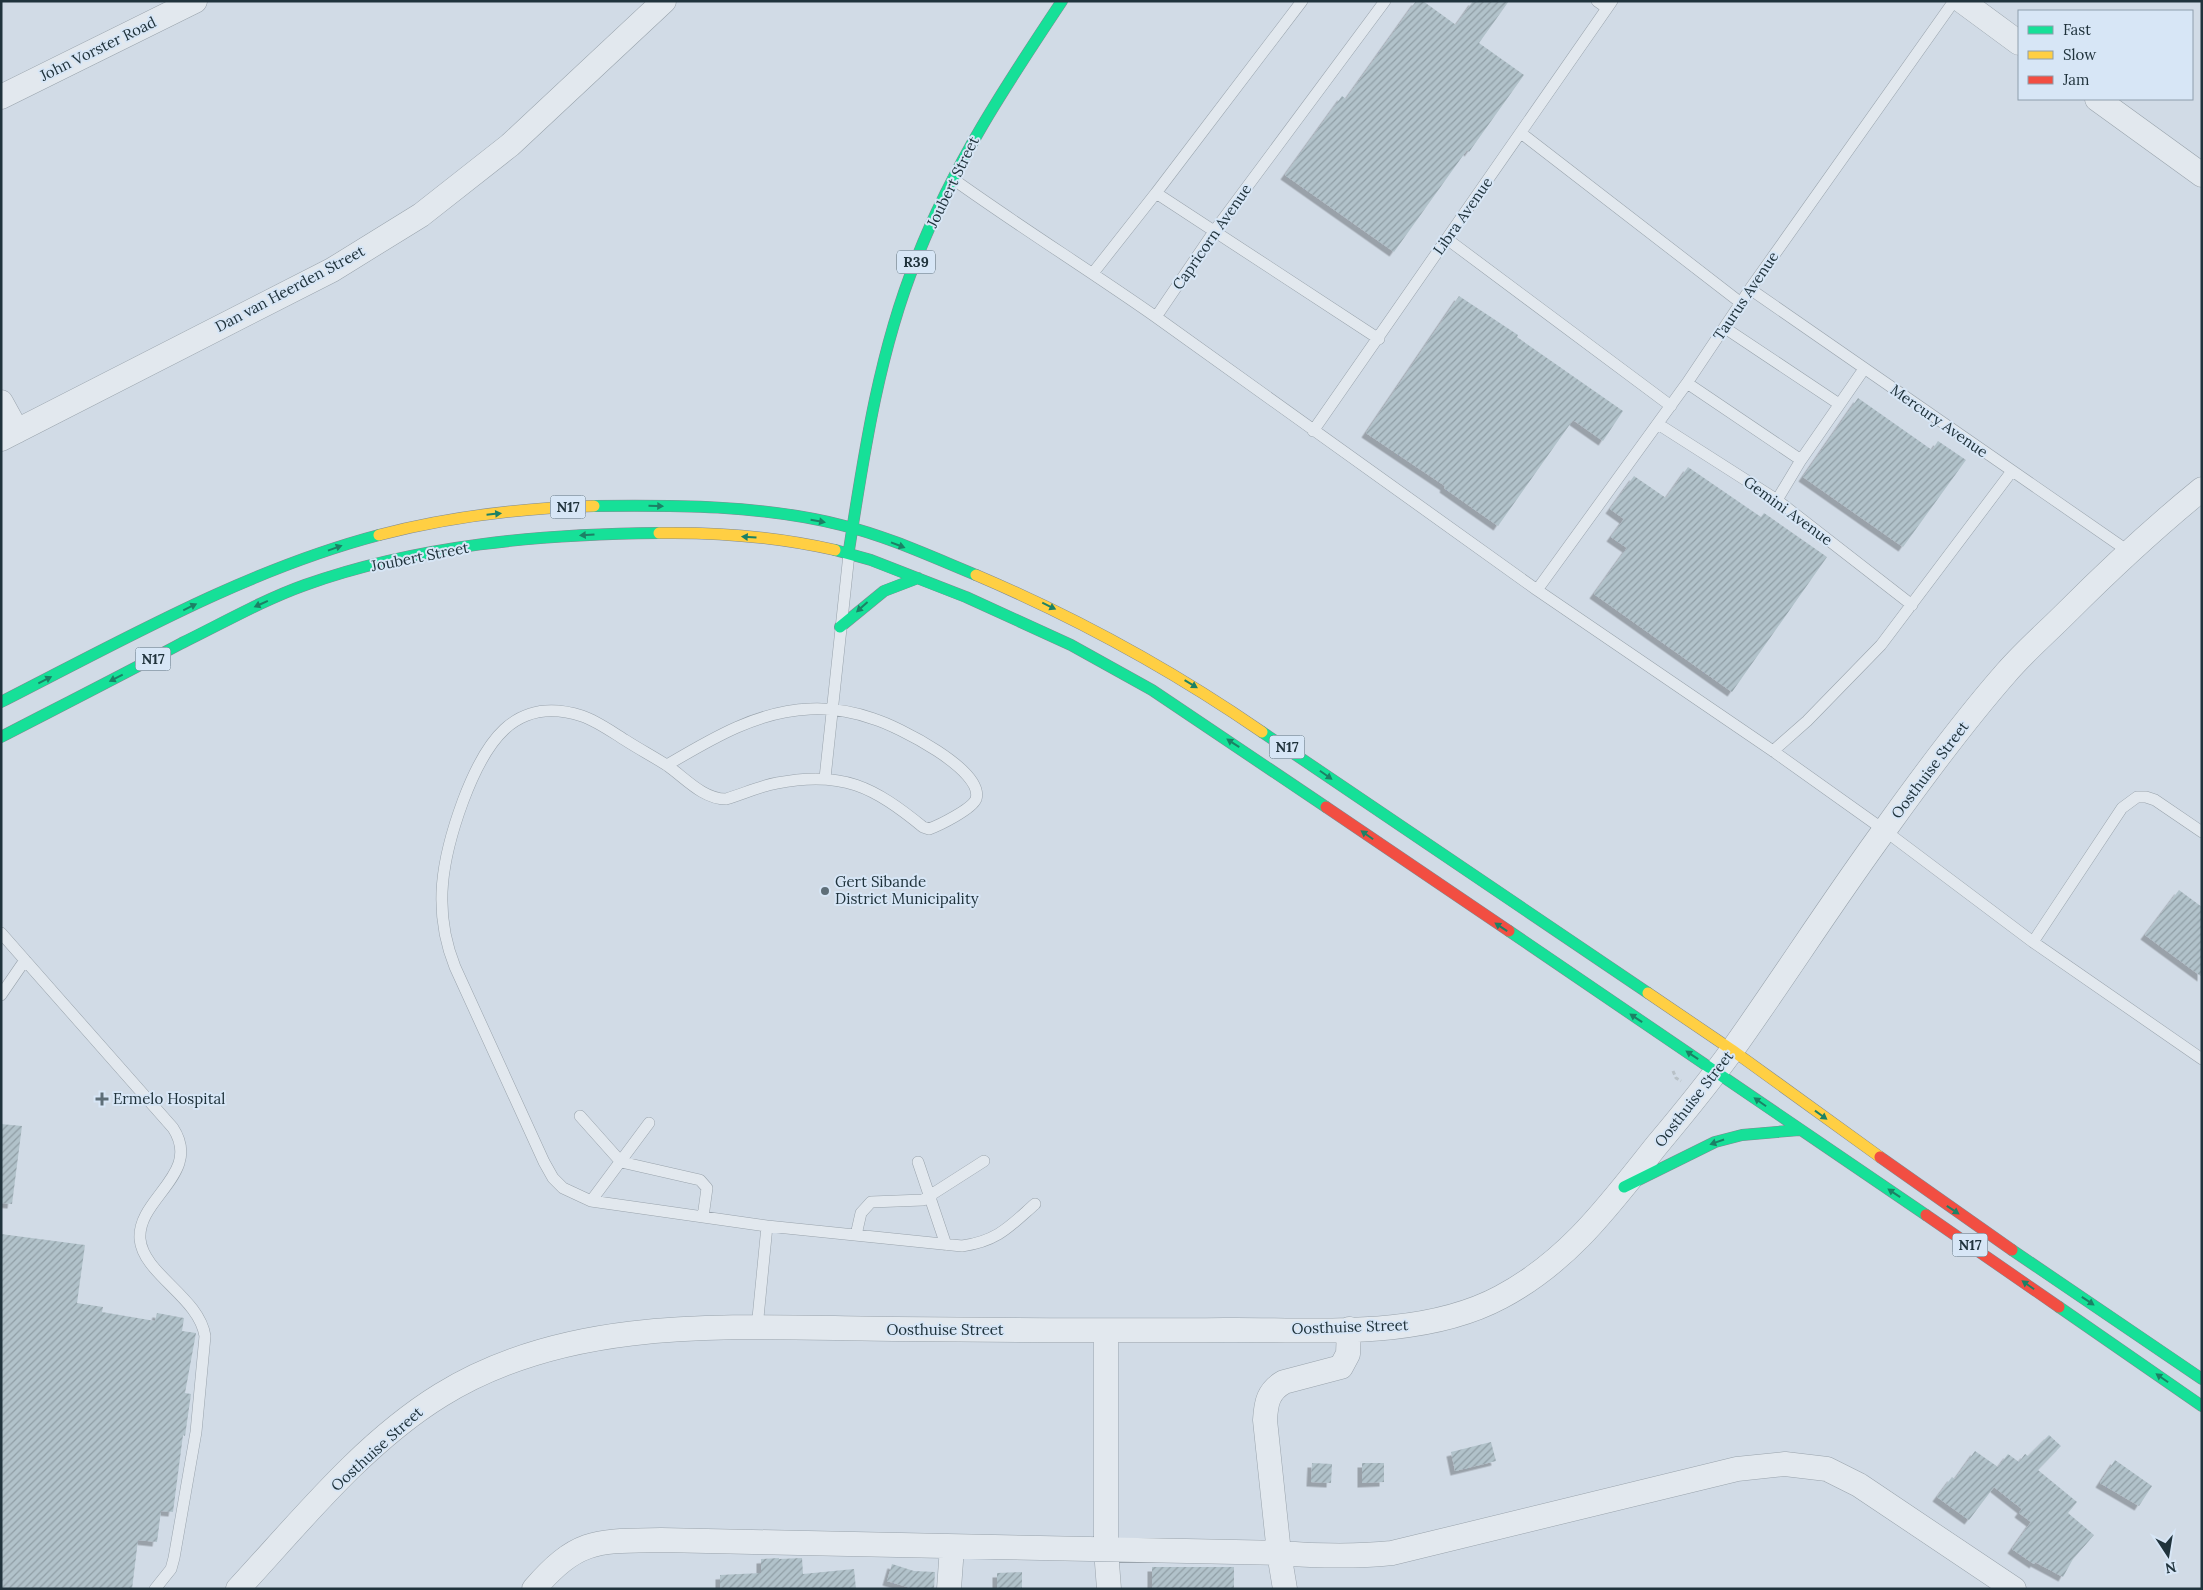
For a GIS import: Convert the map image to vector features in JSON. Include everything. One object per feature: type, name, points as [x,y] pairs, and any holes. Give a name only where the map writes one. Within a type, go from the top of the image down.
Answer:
[{"type":"main road","name":"Joubert Street","points":[[1,738],[247,610],[306,585],[396,561],[443,551],[498,543],[622,533],[666,532],[762,538],[816,545],[849,553],[887,352],[909,280],[931,224],[984,119],[1062,1]]},
{"type":"main road","name":"Joubert Street","points":[[1,702],[166,619],[268,572],[343,545],[432,524],[523,511],[628,505],[700,507],[778,514],[853,528]]},
{"type":"main road","name":"N17","points":[[853,528],[991,580],[1076,619],[1136,651],[1261,728],[1379,812],[1732,1050],[1946,1205],[2202,1379]]},
{"type":"main road","name":"N17","points":[[849,553],[965,595],[1124,673],[1270,767],[1414,868],[1890,1190],[2202,1406]]},
{"type":"main road","points":[[840,627],[881,592],[900,582],[918,578]]},
{"type":"main road","points":[[1624,1187],[1715,1142],[1742,1135],[1799,1130]]},
{"type":"street","name":"John Vorster Road","points":[[1,96],[195,1]]},
{"type":"street","name":"Dan van Heerden Street","points":[[9,435],[332,270],[421,214],[510,145],[664,1]]},
{"type":"street","points":[[1962,1],[2018,42]]},
{"type":"street","points":[[2098,100],[2202,175]]},
{"type":"street","points":[[1,402],[9,435]]},
{"type":"street","name":"Oosthuise Street","points":[[238,1589],[343,1477],[415,1412],[447,1391],[484,1373],[540,1351],[593,1339],[648,1332],[757,1328],[1106,1331],[1395,1328],[1462,1313],[1494,1301],[1547,1269],[1586,1232],[1624,1187],[1716,1072],[1884,830],[1960,729],[2010,668],[2128,551],[2202,489]]},
{"type":"street","points":[[1285,1589],[1279,1553],[1265,1420],[1267,1399],[1277,1386],[1284,1382],[1341,1367],[1348,1354],[1350,1329]]},
{"type":"street","points":[[1106,1331],[1106,1550],[1109,1589]]},
{"type":"street","points":[[534,1589],[551,1569],[579,1549],[616,1541],[661,1540],[1362,1556],[1392,1553],[1736,1469],[1785,1464],[1827,1470],[1859,1485],[2014,1589]]},
{"type":"street","points":[[949,1589],[952,1547]]},
{"type":"lane","points":[[1092,273],[1156,193],[1302,1]]},
{"type":"lane","name":"Capricorn Avenue","points":[[1156,317],[1215,230],[1384,1]]},
{"type":"lane","points":[[1597,1],[1610,5]]},
{"type":"lane","name":"Taurus Avenue","points":[[1537,590],[1687,384],[1750,289],[1954,1]]},
{"type":"lane","name":"Libra Avenue","points":[[1313,431],[1610,5]]},
{"type":"lane","points":[[1521,133],[1741,303]]},
{"type":"lane","points":[[953,180],[1026,232],[1092,273],[1156,317],[1537,590],[1884,830],[2033,942],[2202,1059]]},
{"type":"lane","points":[[1156,193],[1379,338]]},
{"type":"lane","points":[[1447,239],[1670,406]]},
{"type":"lane","name":"Mercury Avenue","points":[[1750,289],[2128,551]]},
{"type":"lane","points":[[1725,328],[1839,404]]},
{"type":"lane","points":[[1777,500],[1801,460],[1864,369]]},
{"type":"lane","points":[[1687,384],[1801,460]]},
{"type":"lane","name":"Gemini Avenue","points":[[1658,424],[1777,500],[1912,605]]},
{"type":"lane","points":[[1773,752],[1807,721],[1881,645],[2012,471]]},
{"type":"lane","points":[[825,778],[849,553]]},
{"type":"lane","points":[[667,765],[730,730],[764,717],[801,710],[833,711],[856,714],[890,724],[936,750],[970,777],[977,789],[976,797],[970,807],[928,829],[879,794],[853,784],[825,778],[776,783],[732,798],[718,799],[706,794],[667,765],[584,717],[550,711],[532,713],[507,725],[483,754],[456,820],[444,874],[441,907],[442,922],[447,948],[455,967],[553,1178],[563,1188],[592,1201],[767,1226],[962,1246],[988,1241],[1000,1234],[1035,1204]]},
{"type":"lane","points":[[2033,942],[2112,820],[2129,801],[2137,797],[2155,800],[2202,832]]},
{"type":"lane","points":[[1,933],[174,1128],[182,1144],[180,1162],[147,1215],[142,1225],[140,1239],[152,1264],[196,1312],[203,1325],[205,1336],[196,1432],[174,1558],[171,1569],[155,1589]]},
{"type":"lane","points":[[1,995],[25,960]]},
{"type":"lane","points":[[580,1116],[621,1162],[700,1180],[707,1188],[703,1217]]},
{"type":"lane","points":[[592,1201],[649,1123]]},
{"type":"lane","points":[[856,1235],[861,1213],[871,1202],[923,1200],[984,1161]]},
{"type":"lane","points":[[918,1162],[946,1245]]},
{"type":"lane","points":[[757,1328],[767,1226]]},
{"type":"building","points":[[1416,1],[1423,1],[1456,25],[1473,1],[1509,1],[1479,43],[1524,75],[1469,152],[1467,150],[1394,252],[1285,175],[1342,96],[1346,99]]},
{"type":"building","points":[[1459,296],[1518,335],[1517,337],[1623,411],[1603,441],[1573,420],[1498,526],[1444,488],[1445,486],[1366,433]]},
{"type":"building","points":[[1858,398],[1932,450],[1938,441],[1966,460],[1903,547],[1803,477]]},
{"type":"building","points":[[1688,467],[1761,517],[1764,513],[1827,557],[1732,692],[1594,594],[1627,548],[1611,537],[1624,519],[1610,509],[1634,476],[1666,498]]},
{"type":"building","points":[[2179,890],[2202,907],[2202,977],[2145,935]]},
{"type":"building","points":[[1,1124],[22,1126],[12,1204],[1,1203]]},
{"type":"building","points":[[1,1234],[85,1245],[77,1303],[103,1307],[102,1312],[155,1321],[157,1313],[184,1318],[182,1331],[196,1333],[185,1393],[191,1394],[185,1436],[183,1435],[173,1512],[161,1511],[157,1542],[138,1540],[132,1589],[1,1589]]},
{"type":"building","points":[[2049,1435],[2061,1446],[2038,1470],[2077,1502],[2068,1513],[2094,1535],[2073,1559],[2063,1577],[2035,1562],[2034,1564],[2012,1549],[2031,1522],[2019,1513],[2022,1509],[1994,1487],[1969,1520],[1937,1497],[1952,1477],[1955,1479],[1975,1451],[1998,1467],[2008,1454],[2019,1462],[2025,1454],[2028,1456]]},
{"type":"building","points":[[1491,1442],[1496,1461],[1455,1471],[1451,1452]]},
{"type":"building","points":[[2115,1460],[2152,1486],[2139,1506],[2100,1483]]},
{"type":"building","points":[[1312,1463],[1332,1464],[1331,1483],[1311,1482]]},
{"type":"building","points":[[1362,1463],[1384,1463],[1384,1482],[1362,1483]]},
{"type":"building","points":[[802,1558],[803,1574],[854,1569],[856,1589],[720,1589],[720,1575],[761,1573],[761,1559]]},
{"type":"building","points":[[892,1564],[914,1571],[935,1572],[934,1589],[914,1589],[887,1581]]},
{"type":"building","points":[[1152,1567],[1234,1567],[1234,1589],[1152,1589]]},
{"type":"building","points":[[1022,1572],[1022,1589],[997,1589],[997,1573]]},
{"type":"traffic: fast","points":[[849,550],[867,440],[882,367],[903,295],[916,260],[947,191],[982,126],[1062,1]]},
{"type":"traffic: fast","points":[[594,506],[687,506],[750,510],[811,518],[875,535],[976,575]]},
{"type":"traffic: fast","points":[[1,737],[258,605],[289,591],[348,571],[391,560],[480,544],[570,536],[659,533]]},
{"type":"traffic: fast","points":[[1,702],[139,631],[233,587],[281,567],[379,535]]},
{"type":"traffic: fast","points":[[835,550],[871,560],[966,597],[1071,645],[1152,690],[1326,807]]},
{"type":"traffic: fast","points":[[840,627],[884,591],[918,578]]},
{"type":"traffic: fast","points":[[1262,732],[1648,993]]},
{"type":"traffic: fast","points":[[1509,931],[1926,1215]]},
{"type":"traffic: fast","points":[[1624,1187],[1715,1142],[1742,1135],[1799,1130]]},
{"type":"traffic: fast","points":[[2012,1250],[2202,1379]]},
{"type":"traffic: fast","points":[[2059,1307],[2202,1406]]},
{"type":"traffic: slow","points":[[379,535],[485,514],[594,506]]},
{"type":"traffic: slow","points":[[659,533],[704,533],[748,536],[835,550]]},
{"type":"traffic: slow","points":[[976,575],[1051,609],[1123,646],[1194,687],[1262,732]]},
{"type":"traffic: slow","points":[[1648,993],[1732,1050],[1880,1157]]},
{"type":"traffic: jam","points":[[1326,807],[1509,931]]},
{"type":"traffic: jam","points":[[1880,1157],[2012,1250]]},
{"type":"traffic: jam","points":[[1926,1215],[2059,1307]]},
{"type":"place","name":"Gert Sibande District Municipality","points":[[825,891]]},
{"type":"place","name":"Ermelo Hospital","points":[[102,1099]]}]
